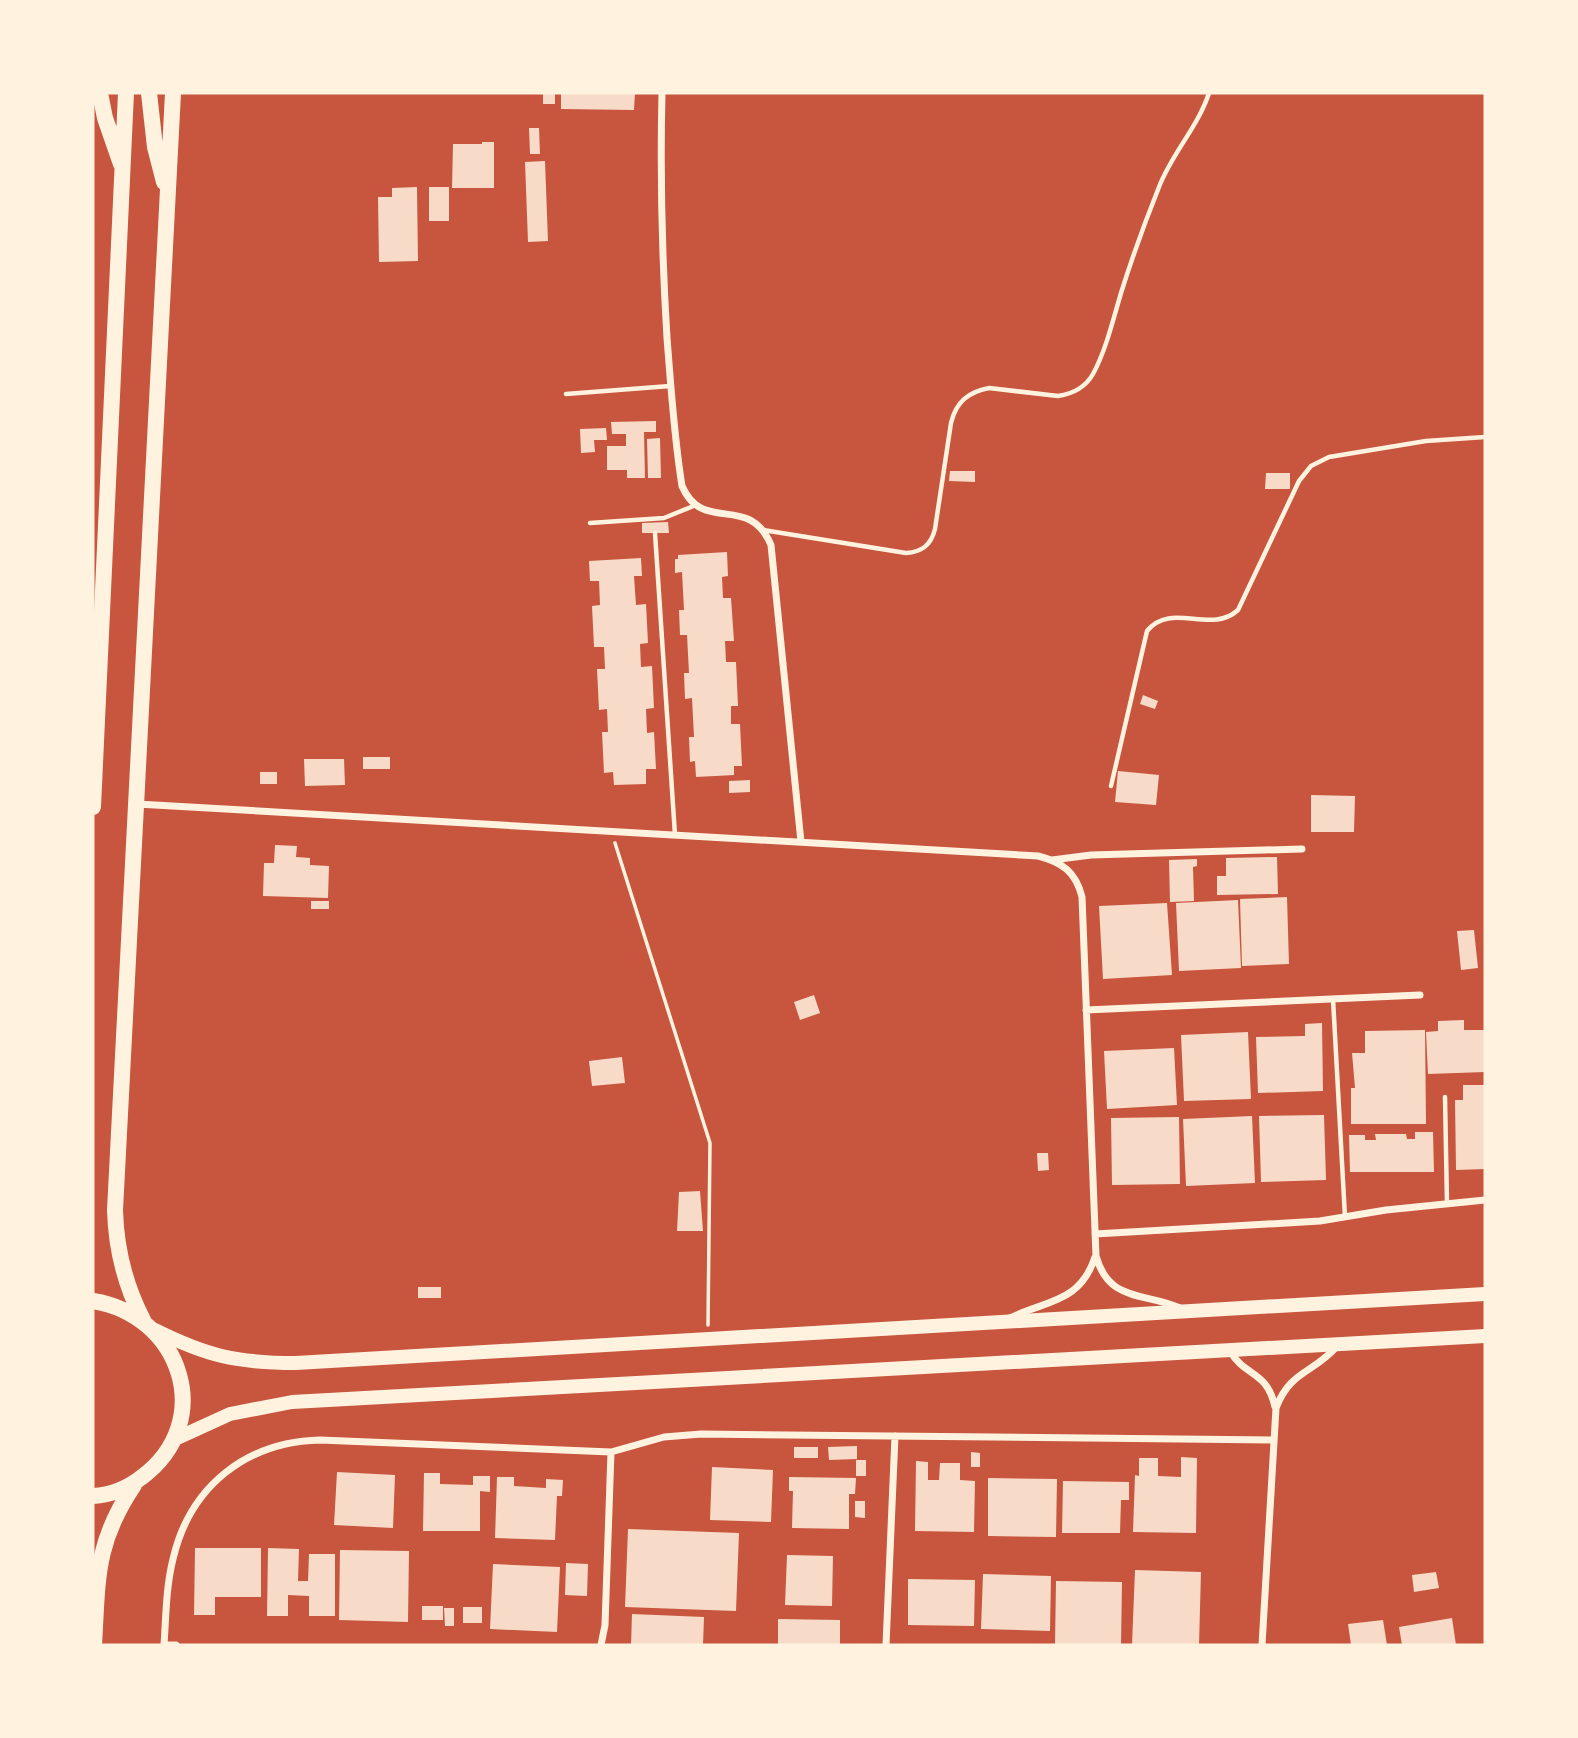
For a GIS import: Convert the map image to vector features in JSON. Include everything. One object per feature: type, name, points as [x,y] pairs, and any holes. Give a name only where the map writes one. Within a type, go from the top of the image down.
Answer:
[{"type":"main road","points":[[100,93],[110,136],[124,172]]},
{"type":"main road","points":[[93,807],[94,739],[126,93]]},
{"type":"main road","points":[[149,93],[155,147],[168,194]]},
{"type":"main road","points":[[93,1496],[118,1491],[151,1471],[173,1440],[180,1422],[182,1402],[176,1363],[149,1325],[122,1267],[116,1229],[173,93]]},
{"type":"main road","points":[[93,1301],[111,1304],[213,1356],[254,1363],[275,1363],[1485,1294]]},
{"type":"main road","points":[[173,1440],[230,1414],[292,1402],[1485,1336]]},
{"type":"main road","points":[[94,1645],[100,1557],[109,1528],[135,1483]]},
{"type":"street","points":[[662,93],[662,228],[670,386],[682,486],[696,505],[715,514],[739,514],[757,523],[771,545],[801,842]]},
{"type":"street","points":[[136,804],[1038,856],[1052,860],[1072,872],[1079,883],[1082,897],[1096,1256],[1103,1275],[1117,1289],[1135,1296],[1162,1301],[1186,1311]]},
{"type":"street","points":[[1052,860],[1091,855],[1302,849]]},
{"type":"street","points":[[1086,1010],[1420,995]]},
{"type":"street","points":[[1095,1234],[1320,1221],[1386,1210],[1485,1200]]},
{"type":"street","points":[[1003,1321],[1056,1302],[1074,1291],[1088,1276],[1096,1256]]},
{"type":"street","points":[[1262,1645],[1276,1408],[1279,1398],[1291,1381],[1325,1359],[1338,1345]]},
{"type":"street","points":[[1229,1351],[1239,1364],[1266,1384],[1276,1408]]},
{"type":"street","points":[[176,1645],[164,1645],[169,1577],[185,1523],[218,1478],[248,1457],[265,1449],[301,1440],[611,1452],[646,1441],[682,1435],[1274,1440]]},
{"type":"street","points":[[886,1645],[895,1436]]},
{"type":"street","points":[[601,1645],[605,1625],[611,1452]]},
{"type":"lane","points":[[762,530],[906,553],[923,549],[933,537],[951,423],[953,414],[963,399],[989,388],[1058,396],[1078,390],[1092,376],[1160,185],[1177,149],[1198,119],[1209,93]]},
{"type":"lane","points":[[566,394],[670,386]]},
{"type":"lane","points":[[1111,786],[1147,631],[1152,624],[1164,618],[1215,621],[1228,618],[1238,610],[1299,481],[1311,466],[1329,457],[1387,447],[1485,437]]},
{"type":"lane","points":[[590,523],[655,521],[696,505]]},
{"type":"lane","points":[[655,533],[675,835]]},
{"type":"lane","points":[[1333,998],[1345,1217]]},
{"type":"lane","points":[[1445,1097],[1447,1205]]},
{"type":"path","points":[[611,831],[710,1143],[708,1339]]},
{"type":"building","points":[[543,93],[555,93],[555,104],[543,104]]},
{"type":"building","points":[[561,93],[635,93],[634,110],[561,109]]},
{"type":"building","points":[[529,128],[539,128],[540,154],[530,154]]},
{"type":"building","points":[[494,142],[494,188],[452,188],[453,144]]},
{"type":"building","points":[[545,161],[548,241],[528,242],[525,162]]},
{"type":"building","points":[[417,187],[418,261],[379,262],[378,197],[392,197],[392,188]]},
{"type":"building","points":[[429,187],[449,187],[449,221],[429,221]]},
{"type":"building","points":[[656,421],[656,432],[644,432],[645,478],[627,478],[627,470],[607,470],[607,446],[626,446],[626,434],[612,434],[611,422]]},
{"type":"building","points":[[606,428],[607,440],[594,440],[595,452],[581,453],[580,429]]},
{"type":"building","points":[[660,438],[661,478],[648,478],[647,439]]},
{"type":"building","points":[[950,471],[975,471],[975,482],[949,481]]},
{"type":"building","points":[[1266,473],[1290,473],[1290,489],[1265,489]]},
{"type":"building","points":[[668,522],[669,533],[642,533],[642,523]]},
{"type":"building","points":[[727,552],[728,576],[722,577],[723,598],[731,598],[734,641],[725,641],[726,662],[736,662],[738,706],[731,706],[731,724],[740,724],[742,766],[734,766],[734,775],[696,777],[695,761],[690,762],[689,737],[694,737],[692,698],[685,699],[684,673],[689,673],[687,635],[680,635],[679,610],[684,610],[682,572],[675,573],[675,559],[678,559],[678,555]]},
{"type":"building","points":[[641,558],[642,576],[634,576],[636,605],[646,604],[648,643],[640,644],[641,667],[652,666],[654,708],[646,709],[647,733],[654,732],[656,769],[646,769],[646,784],[614,785],[613,772],[604,773],[602,732],[608,732],[607,709],[599,710],[597,669],[605,669],[604,647],[594,647],[592,606],[600,605],[599,581],[590,581],[589,561]]},
{"type":"building","points":[[1143,695],[1158,701],[1155,709],[1140,704]]},
{"type":"building","points":[[363,757],[390,757],[390,769],[363,769]]},
{"type":"building","points":[[304,759],[344,759],[345,785],[305,786]]},
{"type":"building","points":[[1118,771],[1159,775],[1156,805],[1115,802]]},
{"type":"building","points":[[260,772],[277,772],[277,784],[260,784]]},
{"type":"building","points":[[750,780],[750,792],[729,793],[729,781]]},
{"type":"building","points":[[1311,795],[1355,796],[1354,832],[1311,832]]},
{"type":"building","points":[[275,845],[297,846],[296,857],[310,858],[310,865],[329,866],[328,898],[263,896],[264,863],[274,863]]},
{"type":"building","points":[[1277,857],[1278,894],[1217,895],[1217,876],[1226,876],[1226,858]]},
{"type":"building","points":[[1197,859],[1197,866],[1193,867],[1194,901],[1170,902],[1169,860]]},
{"type":"building","points":[[1287,897],[1289,964],[1242,966],[1240,899]]},
{"type":"building","points":[[1238,900],[1241,968],[1179,971],[1176,903]]},
{"type":"building","points":[[311,901],[329,901],[329,909],[311,909]]},
{"type":"building","points":[[1167,903],[1172,975],[1103,979],[1099,906]]},
{"type":"building","points":[[1474,930],[1478,968],[1461,970],[1457,931]]},
{"type":"building","points":[[814,995],[820,1013],[800,1020],[794,1002]]},
{"type":"building","points":[[1464,1020],[1464,1030],[1485,1030],[1485,1072],[1428,1074],[1426,1032],[1438,1031],[1438,1021]]},
{"type":"building","points":[[1322,1023],[1323,1091],[1258,1093],[1256,1037],[1305,1036],[1305,1024]]},
{"type":"building","points":[[1425,1030],[1426,1124],[1351,1124],[1351,1088],[1355,1088],[1352,1053],[1365,1053],[1365,1031]]},
{"type":"building","points":[[1248,1032],[1251,1099],[1184,1101],[1181,1035]]},
{"type":"building","points":[[1174,1048],[1177,1105],[1107,1109],[1104,1051]]},
{"type":"building","points":[[622,1057],[625,1083],[592,1086],[589,1061]]},
{"type":"building","points":[[1463,1085],[1485,1085],[1485,1169],[1456,1170],[1455,1100],[1463,1100]]},
{"type":"building","points":[[1324,1115],[1326,1180],[1261,1182],[1259,1116]]},
{"type":"building","points":[[1252,1116],[1255,1183],[1186,1186],[1183,1119]]},
{"type":"building","points":[[1179,1117],[1180,1184],[1112,1185],[1111,1118]]},
{"type":"building","points":[[1415,1132],[1433,1132],[1434,1172],[1350,1172],[1349,1135],[1365,1135],[1365,1140],[1376,1140],[1375,1134],[1406,1134],[1407,1139],[1415,1139]]},
{"type":"building","points":[[1037,1153],[1048,1153],[1049,1170],[1038,1171]]},
{"type":"building","points":[[700,1191],[703,1231],[677,1231],[679,1192]]},
{"type":"building","points":[[418,1287],[441,1287],[441,1298],[418,1298]]},
{"type":"building","points":[[857,1446],[857,1459],[829,1460],[828,1447]]},
{"type":"building","points":[[794,1447],[818,1447],[818,1458],[794,1458]]},
{"type":"building","points":[[971,1452],[980,1453],[980,1467],[971,1467]]},
{"type":"building","points":[[1181,1457],[1197,1458],[1196,1533],[1133,1532],[1135,1475],[1139,1476],[1139,1458],[1158,1458],[1158,1476],[1181,1477]]},
{"type":"building","points":[[856,1460],[866,1460],[866,1476],[856,1476]]},
{"type":"building","points":[[916,1461],[928,1462],[928,1480],[939,1480],[940,1463],[960,1463],[960,1480],[975,1481],[974,1532],[915,1531]]},
{"type":"building","points":[[712,1467],[773,1470],[771,1522],[710,1520]]},
{"type":"building","points":[[337,1472],[395,1475],[393,1528],[334,1525]]},
{"type":"building","points":[[424,1473],[440,1473],[440,1484],[473,1485],[473,1476],[490,1476],[490,1492],[480,1491],[480,1531],[423,1531]]},
{"type":"building","points":[[497,1477],[514,1477],[514,1486],[546,1488],[546,1479],[563,1480],[562,1496],[557,1496],[555,1540],[495,1538]]},
{"type":"building","points":[[789,1477],[856,1478],[855,1494],[849,1494],[849,1529],[792,1528],[793,1491],[789,1491]]},
{"type":"building","points":[[988,1478],[1057,1479],[1056,1537],[988,1536]]},
{"type":"building","points":[[1063,1481],[1129,1482],[1129,1500],[1121,1500],[1120,1533],[1062,1533]]},
{"type":"building","points":[[855,1501],[865,1501],[865,1518],[855,1517]]},
{"type":"building","points":[[628,1529],[739,1533],[736,1611],[625,1607]]},
{"type":"building","points":[[195,1548],[261,1548],[261,1597],[215,1597],[215,1615],[194,1615]]},
{"type":"building","points":[[268,1548],[299,1549],[298,1581],[308,1581],[309,1554],[335,1554],[335,1616],[309,1616],[309,1596],[288,1595],[288,1616],[267,1616]]},
{"type":"building","points":[[340,1550],[409,1551],[408,1622],[339,1620]]},
{"type":"building","points":[[787,1555],[833,1556],[832,1606],[785,1605]]},
{"type":"building","points":[[566,1563],[588,1564],[587,1596],[565,1595]]},
{"type":"building","points":[[493,1564],[560,1567],[557,1632],[490,1629]]},
{"type":"building","points":[[1135,1570],[1201,1572],[1199,1645],[1132,1645]]},
{"type":"building","points":[[1436,1572],[1439,1588],[1414,1592],[1412,1575]]},
{"type":"building","points":[[983,1574],[1051,1576],[1050,1631],[981,1629]]},
{"type":"building","points":[[908,1579],[975,1580],[974,1626],[908,1625]]},
{"type":"building","points":[[1056,1581],[1122,1582],[1121,1645],[1055,1645]]},
{"type":"building","points":[[422,1606],[443,1606],[443,1620],[422,1620]]},
{"type":"building","points":[[463,1607],[482,1607],[482,1623],[463,1623]]},
{"type":"building","points":[[444,1608],[454,1608],[454,1626],[445,1626]]},
{"type":"building","points":[[632,1614],[704,1617],[703,1645],[631,1645]]},
{"type":"building","points":[[1452,1618],[1456,1645],[1402,1645],[1399,1627]]},
{"type":"building","points":[[778,1619],[840,1620],[840,1645],[778,1645]]},
{"type":"building","points":[[1383,1620],[1387,1645],[1351,1645],[1348,1624]]}]
